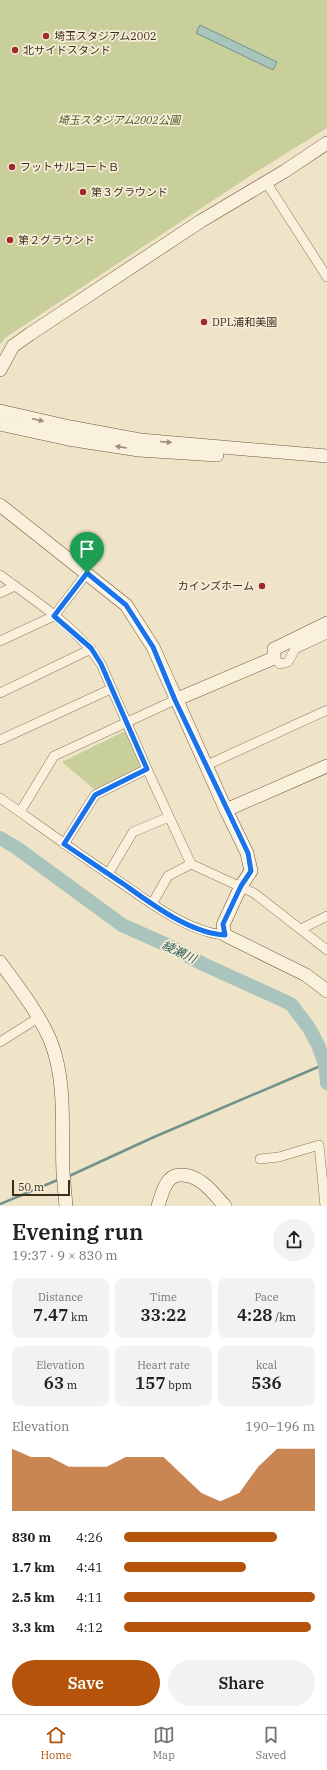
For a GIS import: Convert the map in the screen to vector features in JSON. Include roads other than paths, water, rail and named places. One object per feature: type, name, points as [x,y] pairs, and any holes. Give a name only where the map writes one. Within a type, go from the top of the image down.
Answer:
[{"type":"street","points":[[0,370],[13,346],[30,334],[201,221],[327,143]]},
{"type":"street","points":[[266,182],[327,277]]},
{"type":"street","points":[[0,411],[70,427],[140,440],[327,456]]},
{"type":"street","points":[[0,424],[68,439],[139,450],[327,463]]},
{"type":"street","points":[[0,505],[126,605],[153,647],[175,700],[207,765],[226,810],[248,853],[251,871],[241,886],[223,924],[225,935]]},
{"type":"street","points":[[0,641],[54,616],[87,573]]},
{"type":"street","points":[[0,575],[54,616],[91,648],[101,664],[128,722],[147,769],[191,864],[254,893],[327,950]]},
{"type":"street","points":[[0,593],[15,586]]},
{"type":"street","points":[[327,623],[274,649],[274,658],[280,664],[288,662],[294,649],[327,634]]},
{"type":"street","points":[[0,693],[91,648]]},
{"type":"street","points":[[20,812],[54,756],[175,700],[274,658]]},
{"type":"street","points":[[0,740],[111,688]]},
{"type":"street","points":[[207,765],[327,710]]},
{"type":"street","points":[[226,810],[327,766]]},
{"type":"street","points":[[64,844],[95,795],[147,769]]},
{"type":"street","points":[[0,798],[152,904],[184,923],[217,935],[225,935],[301,972],[327,991]]},
{"type":"street","points":[[108,874],[133,832],[169,817]]},
{"type":"street","points":[[152,904],[168,876],[191,864]]},
{"type":"street","points":[[301,929],[327,916]]},
{"type":"street","points":[[0,962],[38,1018],[51,1042],[62,1090],[63,1172],[66,1206]]},
{"type":"street","points":[[0,1042],[38,1018]]},
{"type":"street","points":[[260,1159],[279,1157],[323,1144],[325,1206]]},
{"type":"street","points":[[158,1206],[165,1186],[170,1178],[177,1175],[187,1175],[198,1179],[225,1206]]},
{"type":"water","points":[[200,25],[277,62],[273,70],[196,33]]},
{"type":"waterway","name":"綾瀬川","points":[[0,838],[17,848],[122,925],[291,1004],[309,1028],[318,1045],[325,1064],[327,1083]]},
{"type":"waterway","points":[[67,1177],[154,1137],[325,1064]]},
{"type":"waterway","points":[[0,1204],[60,1179]]},
{"type":"place","name":"埼玉スタジアム2002","points":[[46,36]]},
{"type":"place","name":"北サイドスタンド","points":[[15,50]]},
{"type":"place","name":"フットサルコートＢ","points":[[12,167]]},
{"type":"place","name":"第３グラウンド","points":[[83,192]]},
{"type":"place","name":"第２グラウンド","points":[[10,240]]},
{"type":"place","name":"DPL浦和美園","points":[[204,322]]},
{"type":"place","name":"カインズホーム","points":[[262,586]]},
{"type":"park label","name":"埼玉スタジアム2002公園","points":[[119,120]]}]
